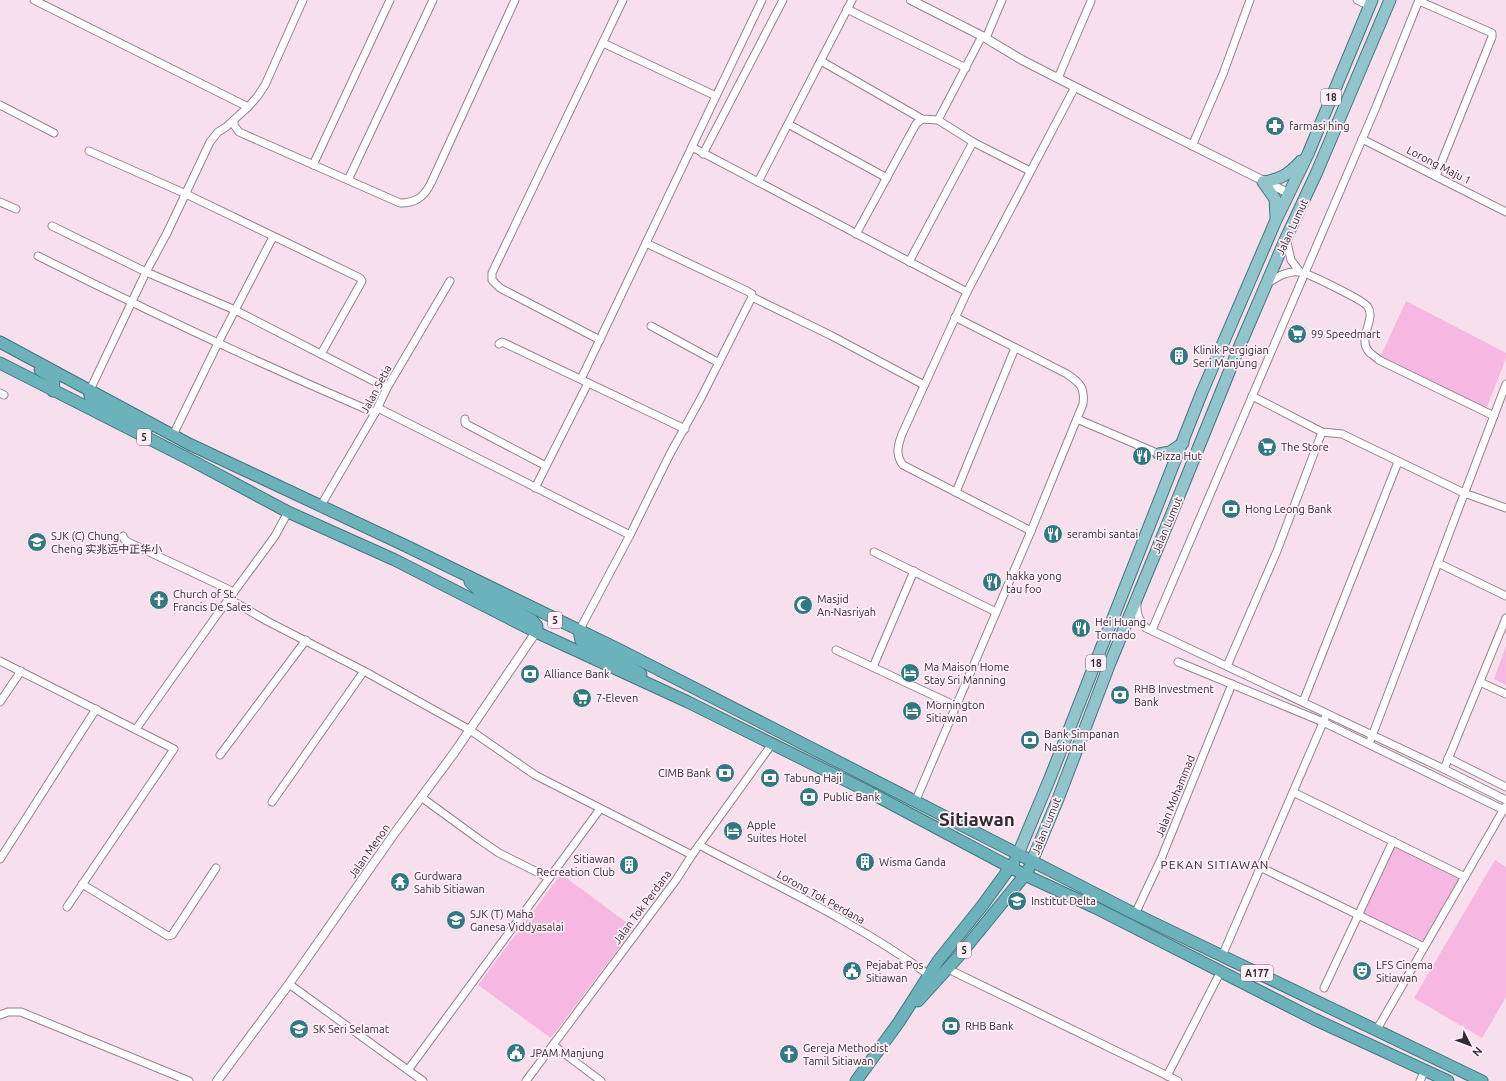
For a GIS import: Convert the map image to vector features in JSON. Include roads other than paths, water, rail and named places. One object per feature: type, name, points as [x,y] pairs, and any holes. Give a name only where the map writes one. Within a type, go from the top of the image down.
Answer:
[{"type":"highway","name":"5","points":[[0,342],[189,444],[320,507],[404,545],[579,631],[744,713],[813,750],[1032,861]]},
{"type":"highway","points":[[0,350],[50,376],[54,380],[53,391]]},
{"type":"highway","name":"5","points":[[0,363],[170,449],[288,512],[395,560],[536,632],[688,702],[869,792],[1025,875]]},
{"type":"highway","points":[[90,390],[89,395],[95,404],[156,434],[170,449]]},
{"type":"highway","points":[[189,444],[235,473],[285,498],[289,505],[288,512]]},
{"type":"highway","points":[[320,507],[321,517],[324,520],[376,544],[395,560]]},
{"type":"highway","points":[[462,574],[480,592],[532,620],[537,626],[536,632]]},
{"type":"highway","points":[[579,631],[582,641],[586,645],[625,664],[688,702]]},
{"type":"highway","name":"Jalan Lumut","points":[[856,1081],[899,1022],[929,975],[1011,867],[1018,854]]},
{"type":"highway","name":"Jalan Lumut","points":[[899,1022],[948,969],[1025,875],[1032,861]]},
{"type":"highway","name":"A177","points":[[1032,861],[1135,914],[1482,1081]]},
{"type":"highway","name":"A177","points":[[1025,875],[1096,908],[1314,1019],[1448,1081]]},
{"type":"main road","name":"Jalan Lumut","points":[[1032,861],[1058,799],[1110,662],[1248,325],[1316,174],[1390,0]]},
{"type":"main road","name":"Jalan Lumut","points":[[1018,854],[1024,844],[1202,392],[1288,193],[1308,154],[1371,3]]},
{"type":"main road","points":[[1276,220],[1275,200],[1263,182],[1281,178],[1288,174],[1308,154]]},
{"type":"main road","points":[[1293,226],[1293,204],[1288,193],[1298,192],[1303,189],[1316,174]]},
{"type":"main road","points":[[1222,344],[1227,346],[1237,343],[1244,335],[1248,325]]},
{"type":"main road","points":[[1202,392],[1214,378],[1220,375],[1228,376]]},
{"type":"main road","points":[[1158,454],[1170,452],[1183,442]]},
{"type":"main road","points":[[1158,454],[1168,464],[1170,475]]},
{"type":"street","points":[[34,0],[248,107]]},
{"type":"street","points":[[313,165],[390,0]]},
{"type":"street","points":[[348,180],[433,0]]},
{"type":"street","points":[[234,120],[234,125],[239,132],[400,203],[410,203],[425,194],[516,0]]},
{"type":"street","points":[[600,340],[500,288],[492,280],[492,273],[623,0]]},
{"type":"street","points":[[535,488],[584,381],[600,340],[762,0]]},
{"type":"street","points":[[703,154],[783,0]]},
{"type":"street","points":[[758,182],[852,0]]},
{"type":"street","points":[[911,0],[984,37],[1022,60],[1263,182],[1288,193]]},
{"type":"street","points":[[938,120],[984,37],[1002,0]]},
{"type":"street","points":[[1192,146],[1223,74],[1250,0]]},
{"type":"street","points":[[1357,0],[1371,3]]},
{"type":"street","points":[[1152,630],[1252,396],[1302,273],[1362,139],[1419,0],[1492,33],[1492,37],[1436,176]]},
{"type":"street","points":[[90,390],[210,142],[218,132],[248,107],[265,85],[301,1]]},
{"type":"street","points":[[1058,78],[1090,1]]},
{"type":"street","points":[[847,9],[966,68]]},
{"type":"street","points":[[603,43],[716,96]]},
{"type":"street","points":[[821,61],[922,119],[938,120],[973,142],[1030,171]]},
{"type":"street","points":[[1031,531],[902,465],[899,460],[898,449],[900,438],[967,292],[1075,87]]},
{"type":"street","points":[[0,105],[54,133]]},
{"type":"street","points":[[856,234],[916,124],[922,119]]},
{"type":"street","points":[[788,124],[887,178]]},
{"type":"street","name":"Lorong Maju 1","points":[[1362,139],[1506,212]]},
{"type":"street","points":[[909,262],[973,142]]},
{"type":"street","points":[[692,147],[967,292]]},
{"type":"street","points":[[89,151],[186,194],[350,272],[361,280],[362,281],[321,354]]},
{"type":"street","points":[[0,202],[16,209]]},
{"type":"street","points":[[52,226],[146,272],[235,310],[387,388]]},
{"type":"street","points":[[172,435],[235,310],[274,237]]},
{"type":"street","points":[[1286,238],[1291,260],[1302,273],[1342,291],[1368,306],[1370,314],[1365,339],[1369,352],[1379,360],[1494,416]]},
{"type":"street","points":[[646,243],[747,291],[752,294],[752,297],[830,335],[924,385]]},
{"type":"street","points":[[38,256],[131,303],[218,343],[376,411],[630,535]]},
{"type":"street","points":[[1266,284],[1283,274],[1302,273]]},
{"type":"street","name":"Jalan Setia","points":[[320,507],[376,411],[387,388],[450,281]]},
{"type":"street","points":[[579,631],[630,535],[670,454],[685,429],[752,297]]},
{"type":"street","points":[[915,802],[1031,531],[1083,404],[1084,397],[1080,384],[1067,374],[955,317]]},
{"type":"street","points":[[651,326],[719,363]]},
{"type":"street","points":[[499,344],[502,342],[685,429]]},
{"type":"street","points":[[956,492],[1015,348]]},
{"type":"street","points":[[1369,744],[1506,384]]},
{"type":"street","points":[[1252,396],[1322,432],[1342,434],[1464,493],[1506,508]]},
{"type":"street","points":[[465,419],[465,423],[468,425],[546,466]]},
{"type":"street","points":[[1077,419],[1158,454]]},
{"type":"street","points":[[1227,666],[1277,551],[1322,432]]},
{"type":"street","points":[[1303,702],[1398,462]]},
{"type":"street","points":[[136,729],[275,536],[288,512]]},
{"type":"street","points":[[123,536],[128,542],[234,592]]},
{"type":"street","points":[[874,552],[996,612]]},
{"type":"street","points":[[1438,563],[1506,596]]},
{"type":"street","points":[[873,667],[914,571]]},
{"type":"street","points":[[1137,597],[1136,610],[1138,617],[1146,628],[1444,768],[1506,800]]},
{"type":"street","points":[[230,599],[470,730],[535,775],[692,855]]},
{"type":"street","points":[[1444,768],[1506,618]]},
{"type":"street","name":"Jalan Menon","points":[[217,1081],[289,984],[470,730],[536,632]]},
{"type":"street","points":[[220,755],[306,640]]},
{"type":"street","points":[[836,650],[956,706]]},
{"type":"street","points":[[0,660],[174,749],[67,907]]},
{"type":"street","points":[[1178,662],[1323,722],[1505,808],[1376,1031]]},
{"type":"street","points":[[0,702],[21,671]]},
{"type":"street","points":[[272,802],[364,671]]},
{"type":"street","points":[[1480,682],[1506,694]]},
{"type":"street","name":"Jalan Mohammad","points":[[1135,914],[1161,859],[1232,684]]},
{"type":"street","points":[[0,859],[96,709]]},
{"type":"street","points":[[1222,956],[1327,713]]},
{"type":"street","name":"Jalan Tok Perdana","points":[[526,1081],[676,880],[692,855],[772,744]]},
{"type":"street","points":[[1448,758],[1506,787]]},
{"type":"street","points":[[1293,792],[1465,877]]},
{"type":"street","points":[[422,797],[499,853],[549,878]]},
{"type":"street","points":[[408,1070],[600,809]]},
{"type":"street","points":[[1324,988],[1393,841]]},
{"type":"street","name":"Lorong Tok Perdana","points":[[700,845],[859,930],[900,954],[929,975]]},
{"type":"street","points":[[1260,867],[1424,947]]},
{"type":"street","points":[[82,884],[168,936],[172,935],[216,868]]},
{"type":"street","points":[[948,969],[1178,1081]]},
{"type":"street","points":[[1167,1076],[1221,971]]},
{"type":"street","points":[[289,984],[423,1081]]},
{"type":"street","points":[[0,1015],[8,1012],[21,1012],[189,1081]]},
{"type":"street","points":[[553,1045],[601,1081]]},
{"type":"street","points":[[1420,1081],[1425,1070]]},
{"type":"place","name":"farmasi hing","points":[[1275,126]]},
{"type":"place","name":"99 Speedmart","points":[[1297,334]]},
{"type":"place","name":"Klinik Pergigian Seri Manjung","points":[[1179,356]]},
{"type":"place","name":"The Store","points":[[1267,447]]},
{"type":"place","name":"Pizza Hut","points":[[1142,456]]},
{"type":"place","name":"Hong Leong Bank","points":[[1231,509]]},
{"type":"place","name":"serambi santai","points":[[1053,534]]},
{"type":"place","name":"SJK (C) Chung Cheng 实兆远中正华小","points":[[37,542]]},
{"type":"place","name":"hakka yong tau foo","points":[[992,582]]},
{"type":"place","name":"Church of St. Francis De Sales","points":[[159,600]]},
{"type":"place","name":"Masjid An-Nasriyah","points":[[803,605]]},
{"type":"place","name":"Hei Huang Tornado","points":[[1081,628]]},
{"type":"place","name":"Ma Maison Home Stay Sri Manning","points":[[910,673]]},
{"type":"place","name":"Alliance Bank","points":[[530,674]]},
{"type":"place","name":"RHB Investment Bank","points":[[1120,695]]},
{"type":"place","name":"7-Eleven","points":[[582,698]]},
{"type":"place","name":"Mornington Sitiawan","points":[[912,711]]},
{"type":"place","name":"Bank Simpanan Nasional","points":[[1030,740]]},
{"type":"place","name":"CIMB Bank","points":[[725,773]]},
{"type":"place","name":"Tabung Haji","points":[[770,778]]},
{"type":"place","name":"Public Bank","points":[[809,797]]},
{"type":"place","name":"Apple Suites Hotel","points":[[733,831]]},
{"type":"place","name":"Wisma Ganda","points":[[865,862]]},
{"type":"place","name":"Sitiawan Recreation Club","points":[[629,865]]},
{"type":"place","name":"Gurdwara Sahib Sitiawan","points":[[400,882]]},
{"type":"place","name":"Institut Delta","points":[[1017,901]]},
{"type":"place","name":"SJK (T) Maha Ganesa Viddyasalai","points":[[456,920]]},
{"type":"place","name":"Pejabat Pos Sitiawan","points":[[852,971]]},
{"type":"place","name":"LFS Cinema Sitiawan","points":[[1362,971]]},
{"type":"place","name":"RHB Bank","points":[[951,1026]]},
{"type":"place","name":"SK Seri Selamat","points":[[299,1029]]},
{"type":"place","name":"JPAM Manjung","points":[[516,1053]]},
{"type":"place","name":"Gereja Methodist Tamil Sitiawan","points":[[789,1054]]},
{"type":"district","name":"Sitiawan","points":[[977,819]]},
{"type":"district","name":"PEKAN SITIAWAN","points":[[1215,864]]}]
